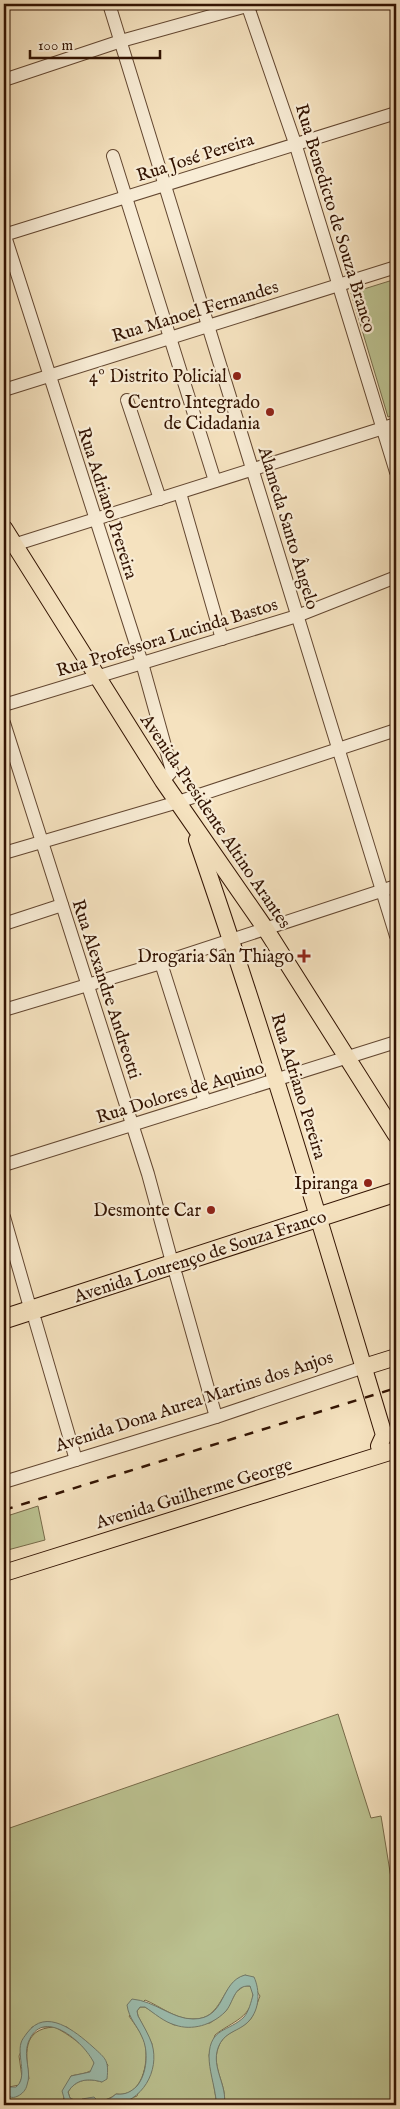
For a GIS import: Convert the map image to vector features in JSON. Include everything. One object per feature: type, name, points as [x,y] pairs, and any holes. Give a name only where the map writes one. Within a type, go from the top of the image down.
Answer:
[{"type":"highway","name":"Avenida Lourenço de Souza Franco","points":[[4,1330],[33,1316],[321,1222],[396,1192]]},
{"type":"highway","name":"Avenida Lourenço de Souza Franco","points":[[321,1222],[396,1205]]},
{"type":"highway","name":"Avenida Lourenço de Souza Franco","points":[[4,1319],[33,1316]]},
{"type":"main road","name":"Avenida Presidente Altino Arantes","points":[[4,528],[9,547],[97,676],[163,781],[265,928],[396,1135]]},
{"type":"main road","name":"Rua Adriano Pereira","points":[[189,819],[232,940],[321,1222],[364,1367],[390,1443]]},
{"type":"main road","name":"Avenida Dona Aurea Martins dos Anjos","points":[[364,1367],[396,1357]]},
{"type":"main road","name":"Avenida Guilherme George","points":[[4,1562],[390,1443]]},
{"type":"main road","name":"Avenida Guilherme George","points":[[4,1573],[390,1443]]},
{"type":"street","name":"Alameda Santo Ângelo","points":[[109,4],[396,936]]},
{"type":"street","points":[[4,80],[121,41],[250,4]]},
{"type":"street","name":"Rua Benedicto de Souza Branco","points":[[250,4],[295,143],[337,285],[396,472]]},
{"type":"street","name":"Rua José Pereira","points":[[4,234],[396,113]]},
{"type":"street","points":[[113,156],[216,482]]},
{"type":"street","name":"Rua Adriano Prereira","points":[[4,234],[94,520],[142,663],[169,755],[172,771],[163,781]]},
{"type":"street","name":"Rua Manoel Fernandes","points":[[4,390],[396,267]]},
{"type":"street","points":[[127,400],[160,499]]},
{"type":"street","points":[[9,547],[396,424]]},
{"type":"street","points":[[180,493],[222,639]]},
{"type":"street","name":"Rua Professora Lucinda Bastos","points":[[4,705],[297,616],[396,577]]},
{"type":"street","name":"Rua Alexandre Andreotti","points":[[4,723],[132,1125],[216,1417]]},
{"type":"street","points":[[4,853],[178,802],[396,730]]},
{"type":"street","points":[[4,1010],[161,963],[396,886]]},
{"type":"street","points":[[4,924],[62,906]]},
{"type":"street","points":[[161,963],[205,1102]]},
{"type":"street","name":"Rua Dolores de Aquino","points":[[4,1165],[396,1042]]},
{"type":"street","points":[[4,1217],[76,1460]]},
{"type":"street","name":"Avenida Dona Aurea Martins dos Anjos","points":[[4,1482],[216,1417],[364,1367]]},
{"type":"green space","points":[[396,279],[396,414],[388,417],[351,293]]},
{"type":"green space","points":[[38,1506],[45,1540],[4,1551],[4,1517]]},
{"type":"green space","points":[[338,1714],[371,1818],[381,1816],[391,1878],[396,1877],[396,2105],[224,2105],[224,2091],[216,2055],[218,2048],[223,2038],[251,2019],[260,1996],[246,1975],[231,1985],[216,2008],[202,2018],[180,2017],[145,2000],[129,2016],[142,2036],[146,2052],[142,2078],[132,2091],[125,2094],[116,2094],[93,2103],[80,2103],[70,2098],[68,2092],[79,2082],[92,2080],[102,2082],[108,2065],[67,2027],[32,2027],[19,2056],[22,2077],[19,2085],[9,2087],[4,2058],[4,1830]]},
{"type":"green space","points":[[244,1986],[250,1986],[253,1990],[250,2007],[241,2018],[215,2035],[209,2055],[216,2099],[212,2105],[114,2105],[137,2096],[152,2044],[138,2016],[137,2011],[140,2007],[145,2007],[174,2025],[210,2023],[226,2011],[236,1992]]},
{"type":"green space","points":[[54,2027],[73,2038],[87,2050],[94,2063],[93,2068],[86,2073],[71,2076],[63,2100],[66,2105],[4,2105],[4,2091],[8,2096],[29,2079],[27,2053],[31,2038],[43,2029]]},
{"type":"shaded area","points":[[245,1975],[254,1977],[258,1999],[253,2016],[249,2021],[224,2038],[218,2048],[216,2055],[224,2091],[224,2105],[212,2105],[216,2099],[209,2061],[210,2047],[221,2031],[238,2022],[246,2015],[253,1995],[250,1986],[240,1988],[220,2017],[202,2026],[181,2027],[171,2024],[145,2007],[140,2007],[137,2011],[138,2016],[152,2044],[153,2064],[151,2074],[140,2092],[123,2103],[102,2106],[66,2105],[62,2091],[71,2076],[90,2072],[94,2063],[72,2037],[52,2027],[43,2027],[34,2032],[28,2043],[26,2054],[29,2075],[25,2090],[19,2095],[12,2097],[6,2091],[4,2084],[4,2058],[7,2083],[9,2087],[16,2087],[22,2073],[20,2048],[22,2040],[35,2025],[51,2022],[60,2024],[78,2034],[101,2054],[107,2064],[107,2079],[102,2082],[87,2080],[75,2084],[68,2092],[70,2098],[79,2102],[82,2099],[94,2097],[99,2102],[116,2094],[130,2091],[140,2081],[146,2062],[146,2049],[142,2037],[128,2010],[127,2005],[132,1999],[140,2000],[185,2018],[204,2017],[218,2007],[231,1985]]},
{"type":"railway","points":[[4,1510],[396,1388]]},
{"type":"place","name":"4º Distrito Policial","points":[[237,376]]},
{"type":"place","name":"Centro Integrado de Cidadania","points":[[270,412]]},
{"type":"place","name":"Drogaria San Thiago","points":[[304,956]]},
{"type":"place","name":"Ipiranga","points":[[368,1183]]},
{"type":"place","name":"Desmonte Car","points":[[211,1210]]}]
